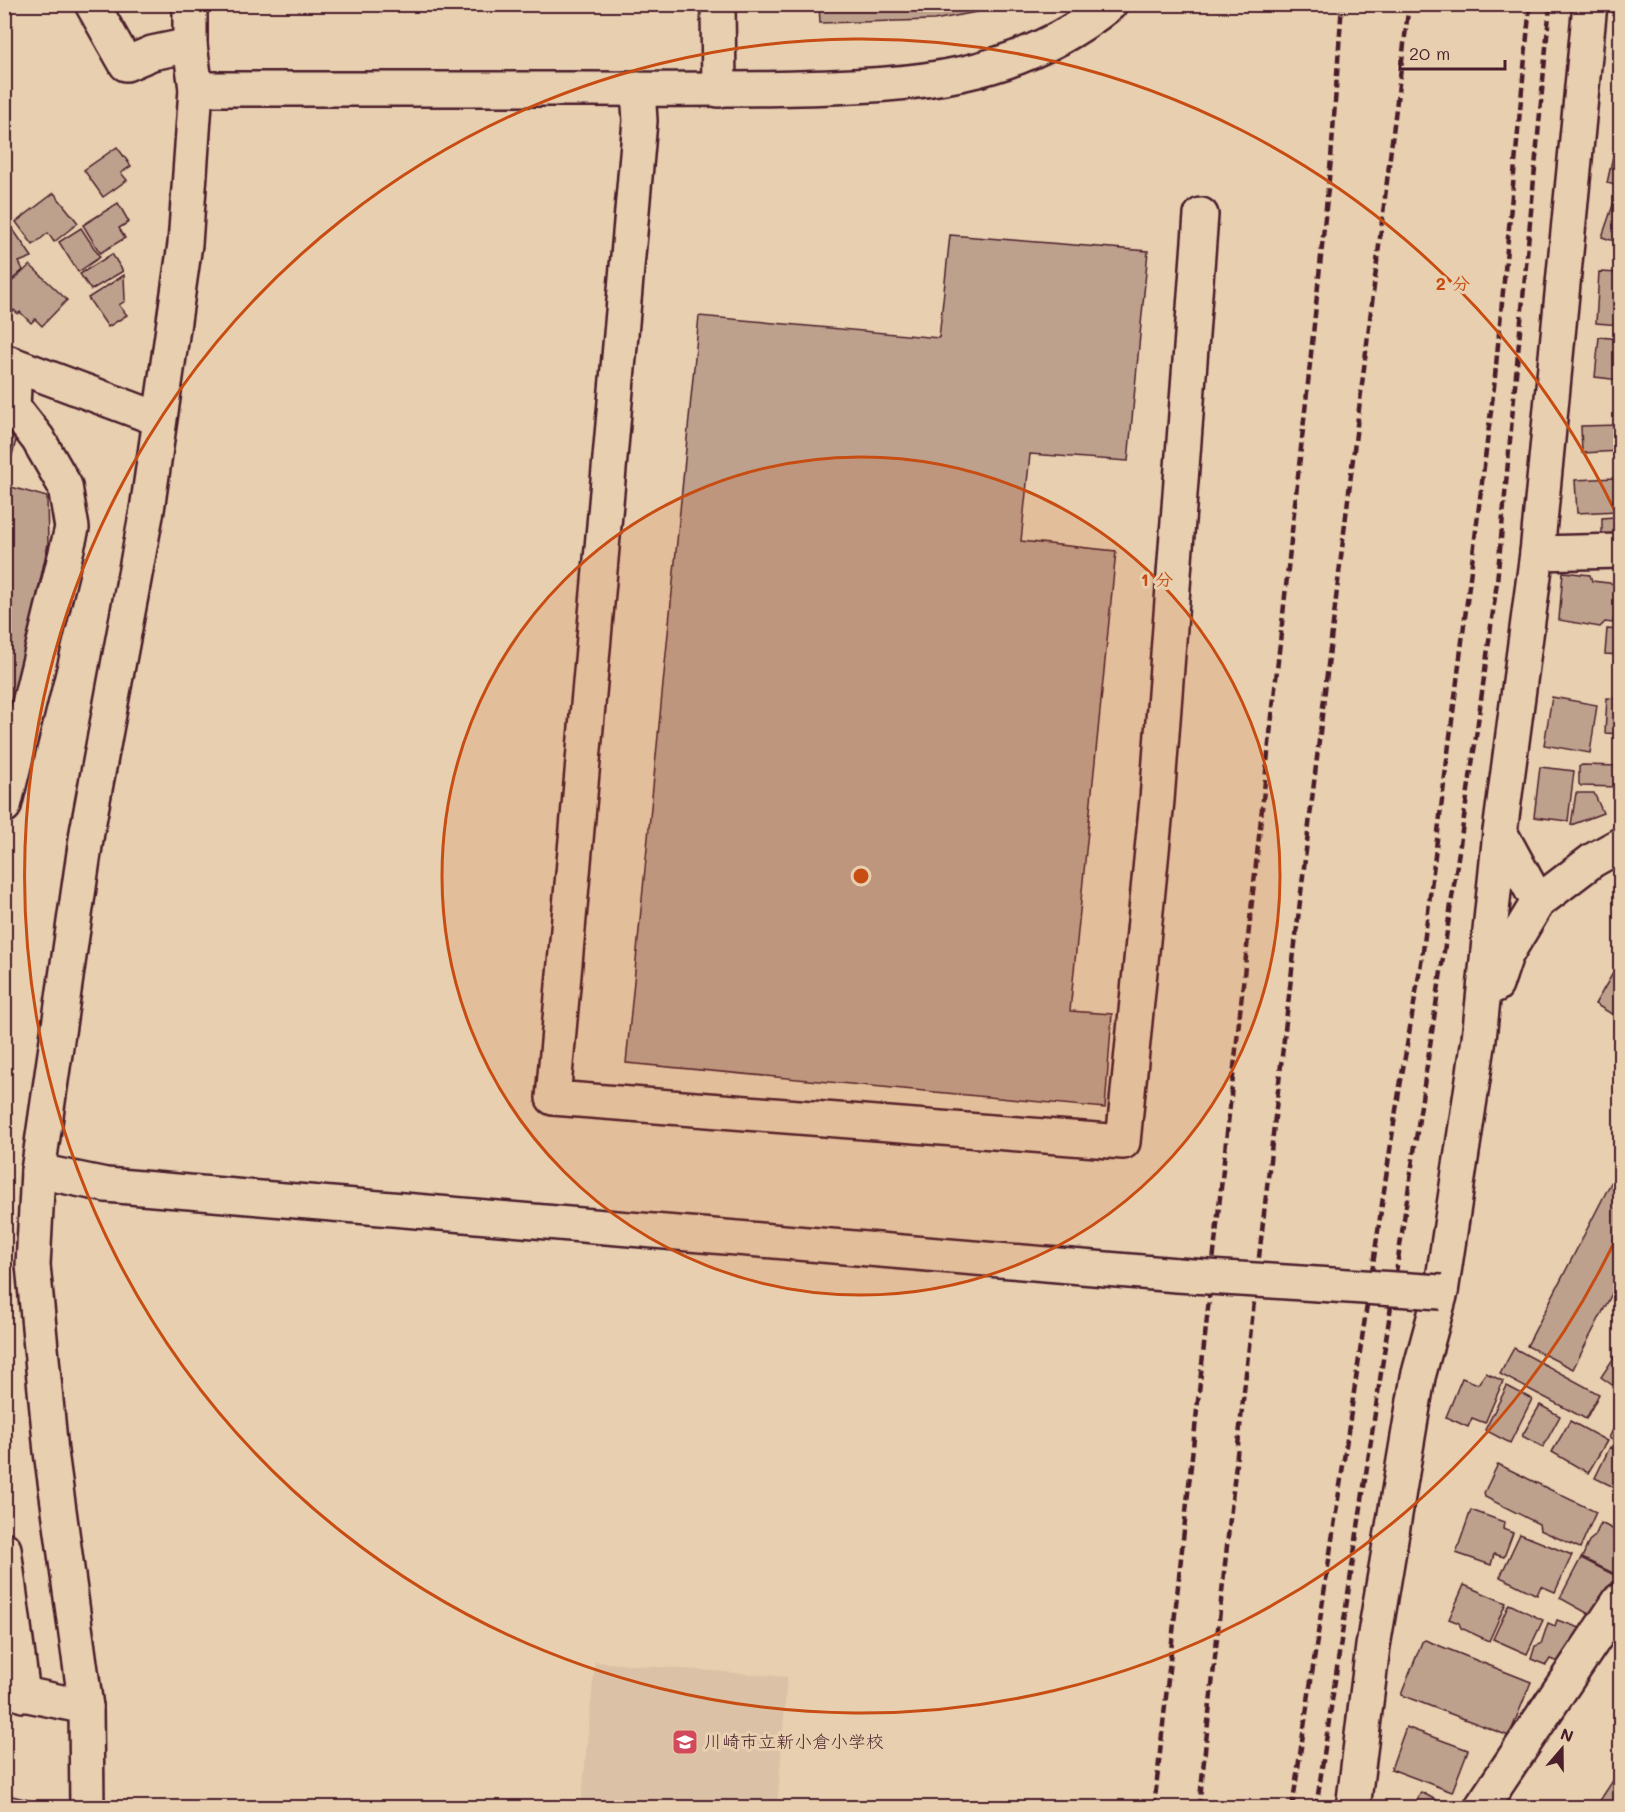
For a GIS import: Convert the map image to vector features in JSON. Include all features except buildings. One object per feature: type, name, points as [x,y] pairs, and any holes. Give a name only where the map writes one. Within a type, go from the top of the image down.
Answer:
[{"type":"street","points":[[92,4],[126,64],[152,52],[190,45]]},
{"type":"street","points":[[87,1808],[86,1707],[51,1452],[33,1265],[38,1171],[87,832],[147,510],[185,244],[196,89],[190,45],[190,4]]},
{"type":"street","points":[[718,4],[718,90]]},
{"type":"street","points":[[196,89],[718,90],[856,87],[932,81],[1014,60],[1060,37],[1110,4]]},
{"type":"street","points":[[1353,1808],[1373,1646],[1418,1377],[1441,1292],[1479,1039],[1500,832],[1537,553],[1590,4]]},
{"type":"street","points":[[638,89],[640,121],[553,1098],[1123,1142],[1157,800],[1201,215]]},
{"type":"street","points":[[4,806],[72,528],[65,486],[38,439],[12,407],[10,364],[159,419]]},
{"type":"street","points":[[1537,553],[1620,551]]},
{"type":"street","points":[[1500,832],[1538,902]]},
{"type":"street","points":[[1479,1039],[1506,955],[1538,902],[1593,860],[1620,845]]},
{"type":"street","points":[[38,1171],[106,1185],[1141,1272],[1441,1292]]},
{"type":"street","points":[[4,1549],[14,1693],[86,1707]]},
{"type":"street","points":[[1481,1808],[1620,1600]]},
{"type":"shaded area","name":"川崎市立新小倉小学校","points":[[595,1662],[787,1677],[777,1807],[581,1807]]},
{"type":"railway","points":[[1154,1808],[1308,383],[1331,159],[1342,4]]},
{"type":"railway","points":[[1199,1808],[1300,906],[1409,4]]},
{"type":"railway","points":[[1292,1808],[1396,1110],[1423,951],[1494,387],[1530,4]]},
{"type":"railway","points":[[1316,1808],[1475,744],[1497,582],[1550,4]]},
{"type":"place","name":"川崎市立新小倉小学校","points":[[685,1742]]}]
